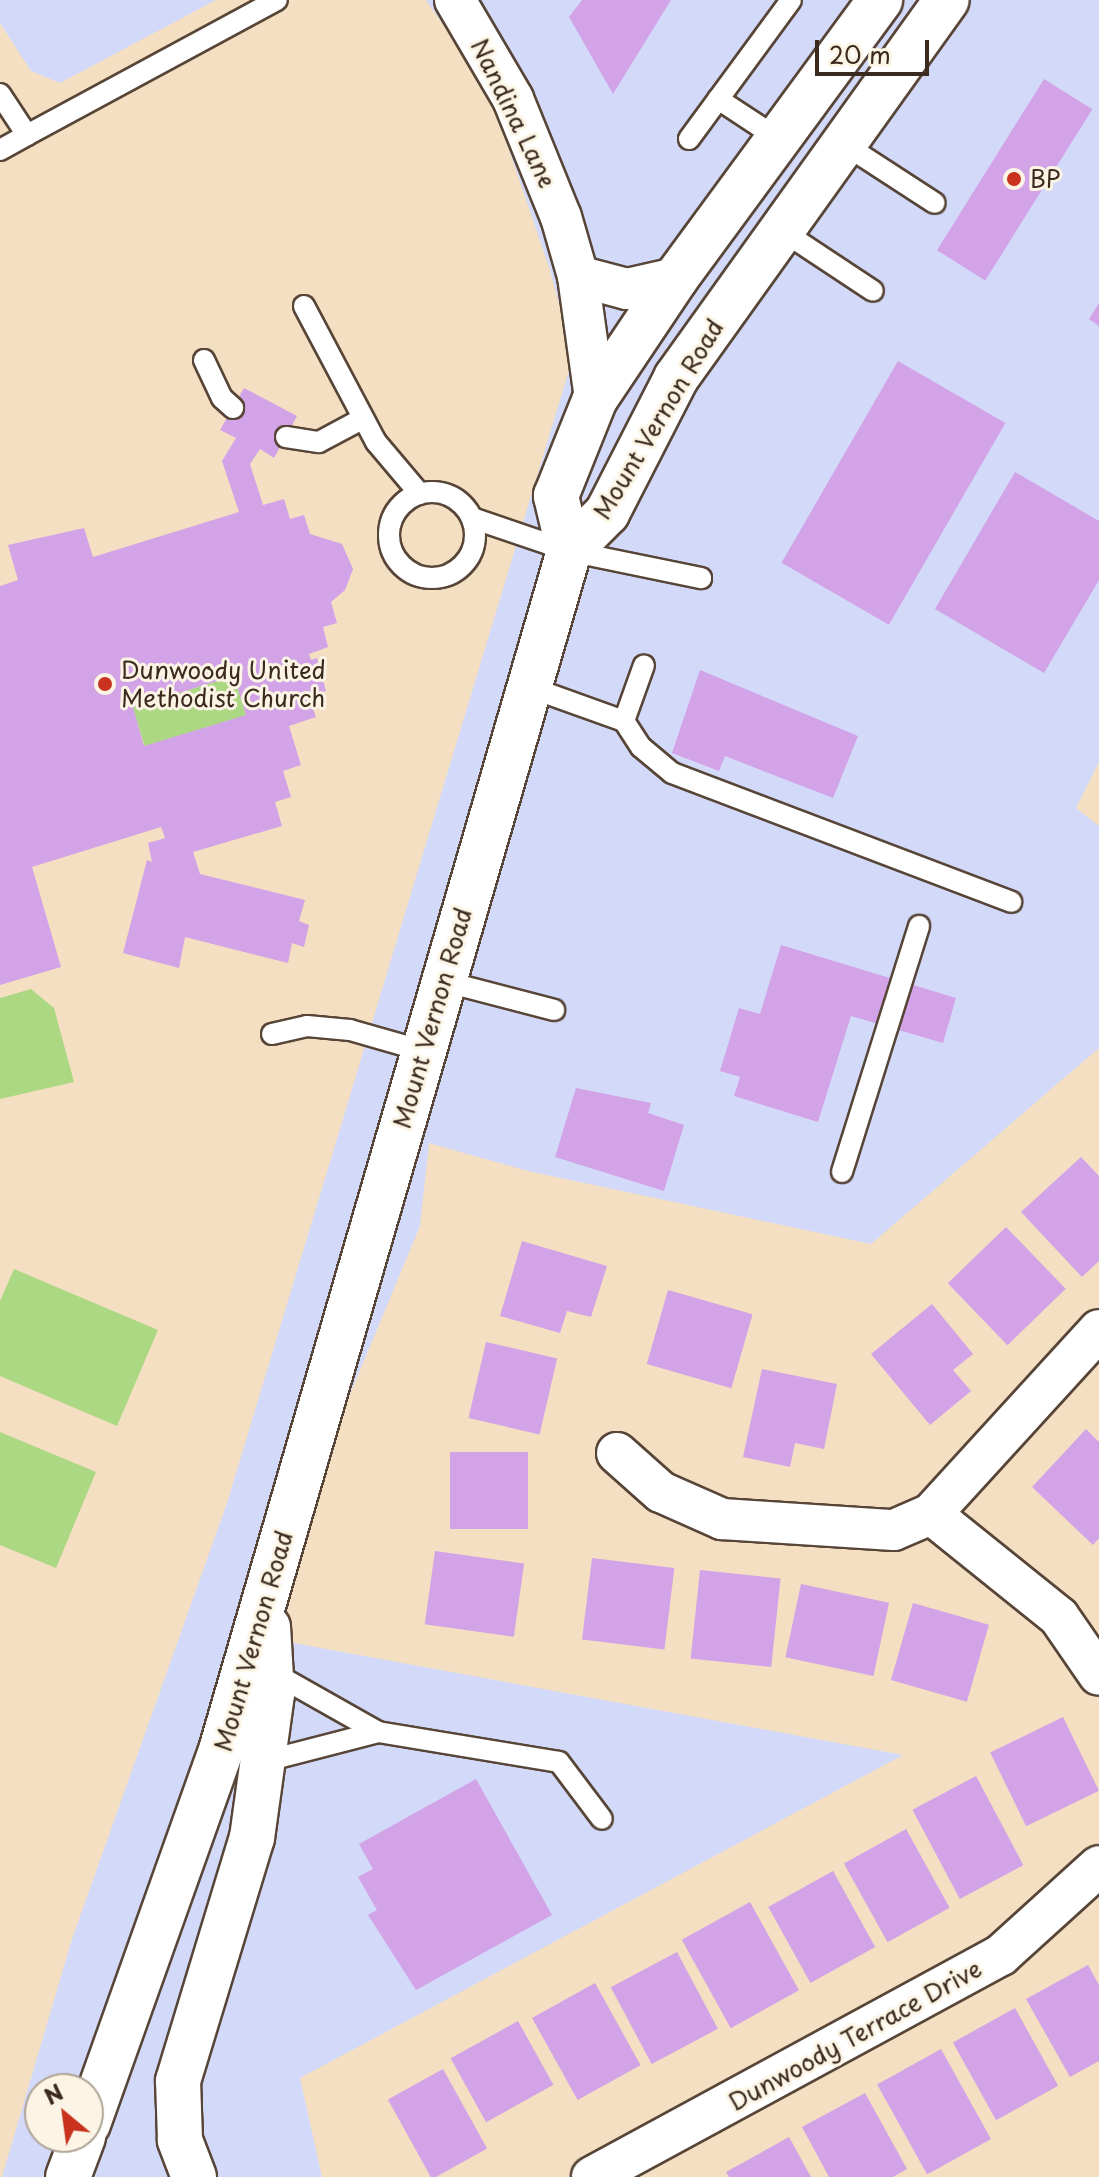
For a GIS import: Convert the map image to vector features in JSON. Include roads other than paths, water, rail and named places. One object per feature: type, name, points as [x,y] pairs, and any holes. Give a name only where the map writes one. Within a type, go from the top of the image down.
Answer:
[{"type":"main road","points":[[569,551],[556,496],[595,399],[676,278],[880,0]]},
{"type":"main road","name":"Mount Vernon Road","points":[[104,2081],[172,1897],[266,1599],[569,551],[607,513],[676,378],[947,0]]},
{"type":"main road","points":[[194,2177],[180,2140],[178,2081],[252,1838],[270,1671],[266,1599]]},
{"type":"main road","points":[[68,2177],[77,2153]]},
{"type":"street","name":"Nandina Lane","points":[[455,0],[539,154],[578,276],[595,399]]},
{"type":"street","points":[[578,276],[627,289],[676,278]]},
{"type":"street","points":[[617,1453],[661,1492],[722,1519],[894,1530],[931,1514],[1099,1330]]},
{"type":"street","points":[[931,1514],[1059,1617],[1099,1675]]},
{"type":"street","name":"Dunwoody Terrace Drive","points":[[592,2177],[1001,1955],[1099,1866]]},
{"type":"lane","points":[[0,150],[277,0]]},
{"type":"lane","points":[[689,139],[791,0]]},
{"type":"lane","points":[[0,94],[27,135]]},
{"type":"lane","points":[[718,99],[779,139]]},
{"type":"lane","points":[[844,144],[935,203]]},
{"type":"lane","points":[[781,230],[873,291]]},
{"type":"lane","points":[[304,306],[362,419],[420,494]]},
{"type":"lane","points":[[204,360],[222,398],[233,408]]},
{"type":"lane","points":[[286,437],[319,442],[362,419]]},
{"type":"lane","points":[[472,518],[474,547],[468,560],[444,577],[416,576],[394,558],[388,530],[400,505],[420,494],[453,498],[472,518],[569,551],[701,578]]},
{"type":"lane","points":[[624,721],[644,665]]},
{"type":"lane","points":[[529,687],[624,721],[641,747],[672,773],[1011,902]]},
{"type":"lane","points":[[842,1172],[919,926]]},
{"type":"lane","points":[[443,981],[554,1010]]},
{"type":"lane","points":[[272,1034],[307,1026],[350,1030],[423,1051]]},
{"type":"lane","points":[[270,1671],[378,1732],[559,1762],[602,1819]]},
{"type":"lane","points":[[262,1762],[378,1732]]},
{"type":"place","name":"BP","points":[[1014,179]]},
{"type":"place","name":"Dunwoody United Methodist Church","points":[[105,684]]}]
